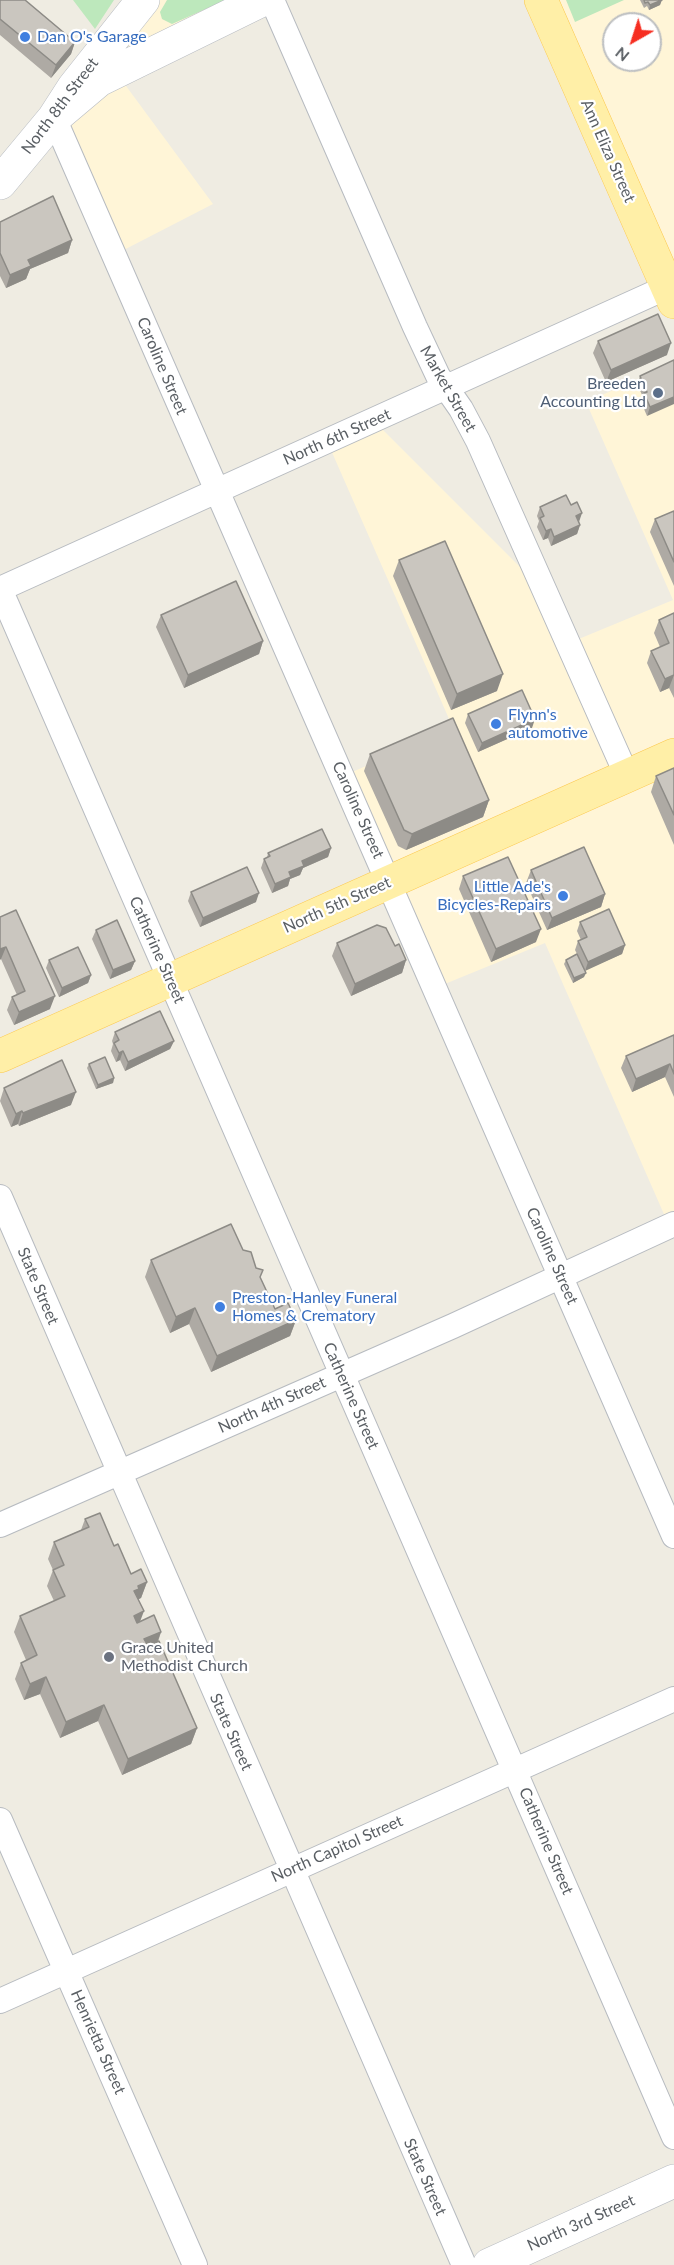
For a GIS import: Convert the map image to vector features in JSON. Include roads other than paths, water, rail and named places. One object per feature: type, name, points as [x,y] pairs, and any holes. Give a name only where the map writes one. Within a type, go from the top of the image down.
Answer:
[{"type":"main road","name":"Ann Eliza Street","points":[[541,0],[672,291]]},
{"type":"main road","name":"North 5th Street","points":[[0,1056],[674,755]]},
{"type":"street","name":"North 8th Street","points":[[0,183],[54,118],[74,87],[143,0]]},
{"type":"street","points":[[54,118],[99,80],[262,0]]},
{"type":"street","name":"Market Street","points":[[272,0],[415,327],[438,376],[461,409],[478,441],[627,776]]},
{"type":"street","name":"Caroline Street","points":[[54,118],[674,1536]]},
{"type":"street","name":"North 6th Street","points":[[0,589],[446,388],[672,291]]},
{"type":"street","name":"Catherine Street","points":[[0,589],[674,2137]]},
{"type":"street","name":"State Street","points":[[0,1197],[464,2265]]},
{"type":"street","name":"North 4th Street","points":[[0,1525],[453,1326],[674,1224]]},
{"type":"street","name":"North Capitol Street","points":[[0,2001],[674,1699]]},
{"type":"street","name":"Henrietta Street","points":[[0,1820],[195,2265]]},
{"type":"street","name":"North 3rd Street","points":[[489,2265],[674,2181]]},
{"type":"place","name":"Dan O's Garage","points":[[25,37]]},
{"type":"place","name":"Breeden Accounting Ltd","points":[[658,393]]},
{"type":"place","name":"Flynn's automotive","points":[[496,724]]},
{"type":"place","name":"Little Ade's Bicycles-Repairs","points":[[563,896]]},
{"type":"place","name":"Preston-Hanley Funeral Homes & Crematory","points":[[220,1307]]},
{"type":"place","name":"Grace United Methodist Church","points":[[109,1657]]}]
